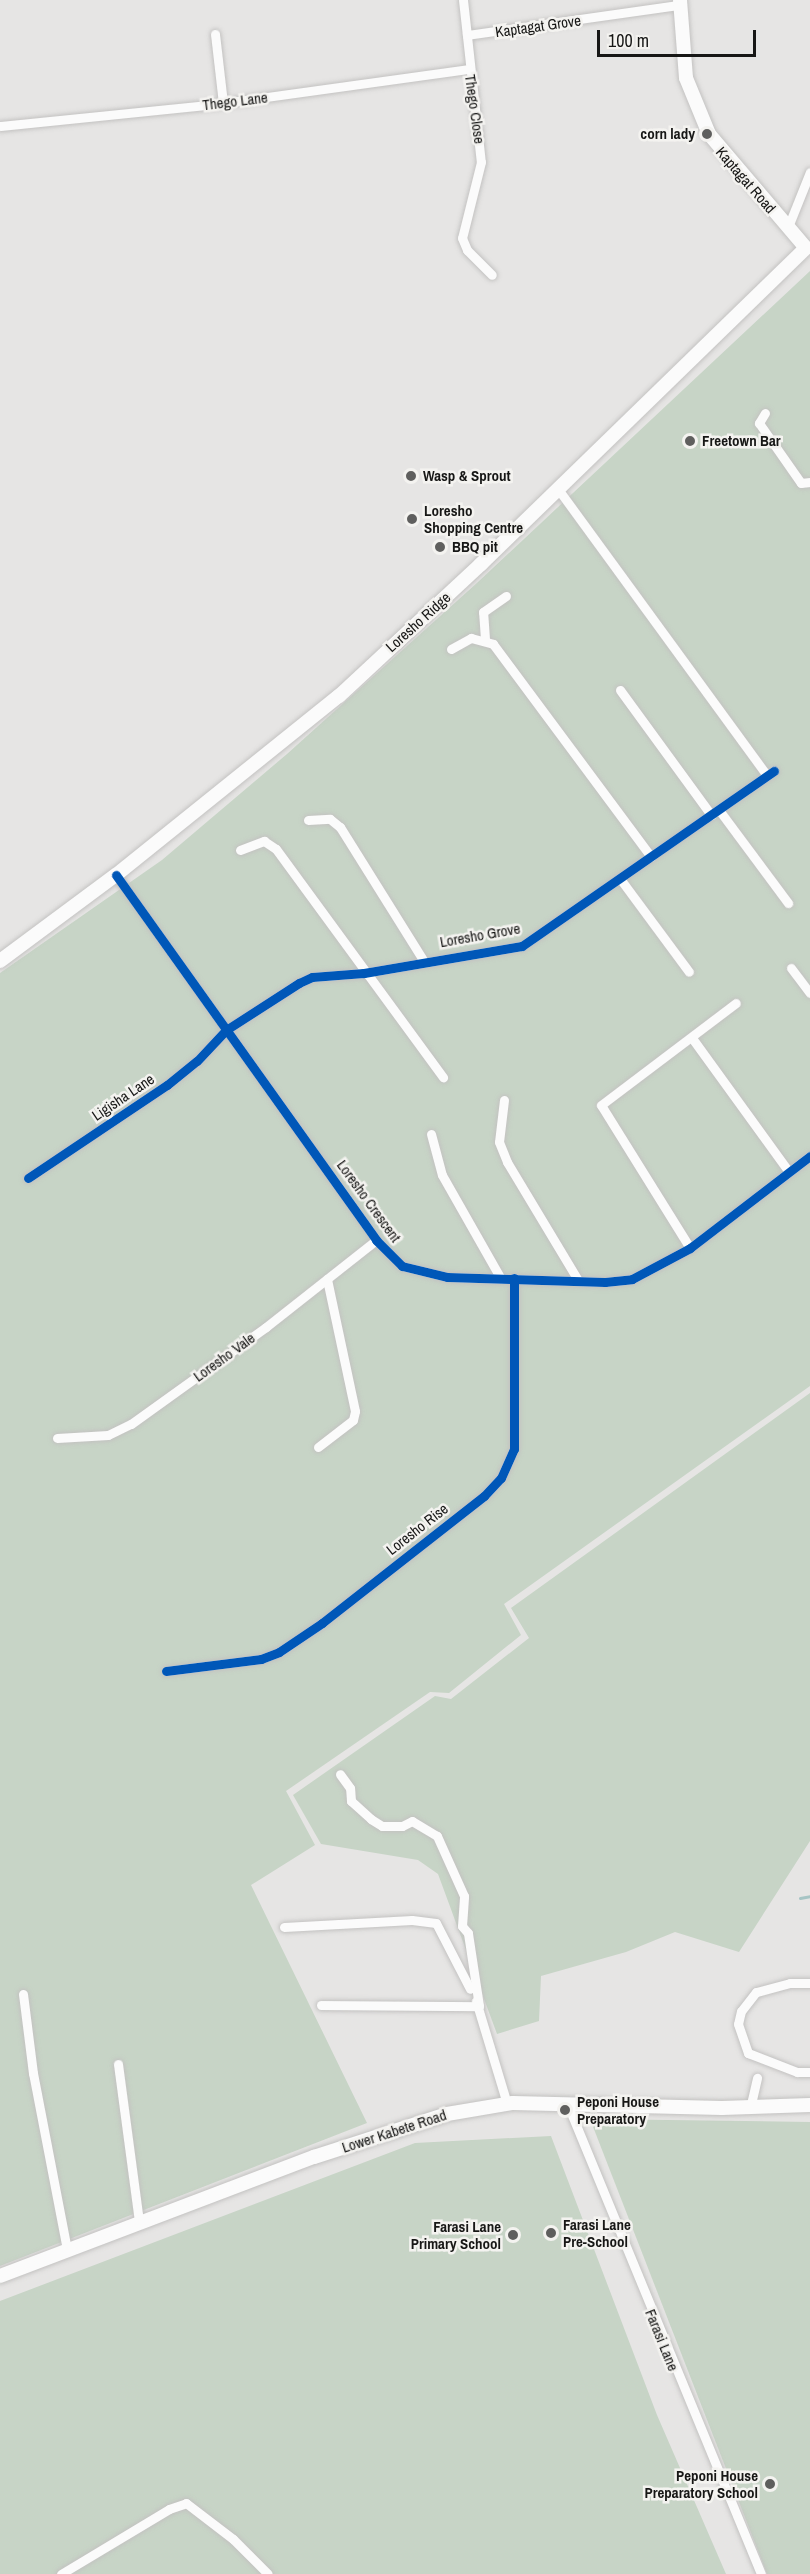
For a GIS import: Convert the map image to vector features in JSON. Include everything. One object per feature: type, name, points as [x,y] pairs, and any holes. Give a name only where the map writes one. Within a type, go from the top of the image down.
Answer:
[{"type":"main road","name":"Kaptagat Road","points":[[679,2],[686,78],[696,109],[722,154],[806,248]]},
{"type":"main road","name":"Loresho Ridge","points":[[0,961],[116,875],[339,696],[558,489],[806,248]]},
{"type":"main road","name":"Lower Kabete Road","points":[[0,2276],[139,2222],[362,2141],[447,2114],[507,2104],[567,2103],[722,2108],[751,2104],[810,2105]]},
{"type":"street","name":"Thego Close","points":[[463,0],[469,69],[480,127],[481,162],[462,238],[466,250],[492,275]]},
{"type":"street","name":"Kaptagat Grove","points":[[467,36],[679,2]]},
{"type":"street","points":[[215,34],[223,103]]},
{"type":"street","name":"Thego Lane","points":[[0,126],[223,103],[469,69]]},
{"type":"street","points":[[788,227],[810,172]]},
{"type":"street","points":[[765,413],[759,423],[801,483],[808,484]]},
{"type":"street","name":"Loresho Grove","points":[[226,1030],[312,977],[364,973],[423,960],[522,946],[621,880],[771,773],[558,489]]},
{"type":"street","points":[[506,596],[483,612],[485,639],[527,687],[651,857]]},
{"type":"street","points":[[451,649],[471,638],[485,639]]},
{"type":"street","points":[[620,690],[788,903]]},
{"type":"street","points":[[308,820],[330,819],[340,827],[423,960]]},
{"type":"street","points":[[240,850],[264,841],[276,849],[364,973],[443,1077]]},
{"type":"street","name":"Loresho Crescent","points":[[116,875],[376,1240],[402,1266],[447,1277],[632,1279],[690,1248],[810,1156]]},
{"type":"street","points":[[621,880],[689,972]]},
{"type":"street","points":[[791,968],[810,993]]},
{"type":"street","points":[[690,1248],[601,1105],[736,1003]]},
{"type":"street","name":"Ligisha Lane","points":[[28,1178],[167,1085],[197,1061],[226,1030]]},
{"type":"street","points":[[692,1038],[789,1172]]},
{"type":"street","points":[[504,1100],[499,1142],[507,1162],[578,1280]]},
{"type":"street","points":[[431,1134],[442,1175],[500,1277]]},
{"type":"street","name":"Loresho Vale","points":[[57,1438],[117,1432],[266,1327],[376,1240]]},
{"type":"street","name":"Loresho Rise","points":[[166,1671],[261,1659],[287,1648],[484,1496],[501,1478],[514,1449],[514,1278]]},
{"type":"street","points":[[318,1447],[353,1420],[355,1411],[327,1279]]},
{"type":"street","points":[[340,1774],[350,1788],[351,1801],[376,1822],[402,1826],[412,1821],[437,1836],[464,1896],[462,1926],[468,1933],[479,2006],[507,2104]]},
{"type":"street","points":[[284,1927],[412,1920],[436,1923],[479,2006]]},
{"type":"street","points":[[760,2070],[748,2053],[742,2039],[741,2011],[756,1992],[807,1981]]},
{"type":"street","points":[[23,1994],[33,2073],[67,2250]]},
{"type":"street","points":[[321,2005],[479,2006]]},
{"type":"street","points":[[118,2064],[139,2222]]},
{"type":"street","points":[[760,2070],[810,2072]]},
{"type":"street","points":[[751,2104],[760,2070]]},
{"type":"street","name":"Farasi Lane","points":[[567,2103],[760,2574]]},
{"type":"street","points":[[61,2574],[169,2509],[186,2503],[233,2539],[268,2574]]},
{"type":"green space","points":[[810,271],[810,1386],[504,1604],[521,1635],[449,1693],[430,1692],[286,1791],[315,1845],[251,1885],[367,2123],[0,2266],[0,973],[162,860],[287,754],[478,582]]},
{"type":"green space","points":[[810,1393],[810,1841],[739,1952],[675,1932],[626,1952],[541,1976],[539,2021],[497,2034],[438,1874],[418,1860],[321,1844],[293,1795],[435,1696],[451,1699],[529,1638],[511,1608]]},
{"type":"green space","points":[[590,2119],[810,2122],[810,2574],[767,2574]]},
{"type":"green space","points":[[551,2136],[657,2415],[726,2574],[0,2574],[0,2301],[415,2143]]},
{"type":"waterway","points":[[800,1898],[810,1896]]},
{"type":"cycle path","points":[[28,1178],[167,1085],[197,1061],[226,1030],[299,983],[312,977],[364,973],[522,946],[774,771]]},
{"type":"cycle path","points":[[116,875],[376,1240],[402,1266],[447,1277],[605,1282],[632,1279],[690,1248],[810,1156]]},
{"type":"cycle path","points":[[166,1671],[261,1659],[279,1652],[322,1623],[484,1496],[501,1478],[514,1449],[514,1278]]},
{"type":"place","name":"corn lady","points":[[707,134]]},
{"type":"place","name":"Freetown Bar","points":[[690,441]]},
{"type":"place","name":"Wasp & Sprout","points":[[411,476]]},
{"type":"place","name":"Loresho Shopping Centre","points":[[412,519]]},
{"type":"place","name":"BBQ pit","points":[[440,547]]},
{"type":"place","name":"Peponi House Preparatory","points":[[565,2110]]},
{"type":"place","name":"Farasi Lane Pre-School","points":[[551,2233]]},
{"type":"place","name":"Farasi Lane Primary School","points":[[513,2235]]},
{"type":"place","name":"Peponi House Preparatory School","points":[[770,2484]]}]
